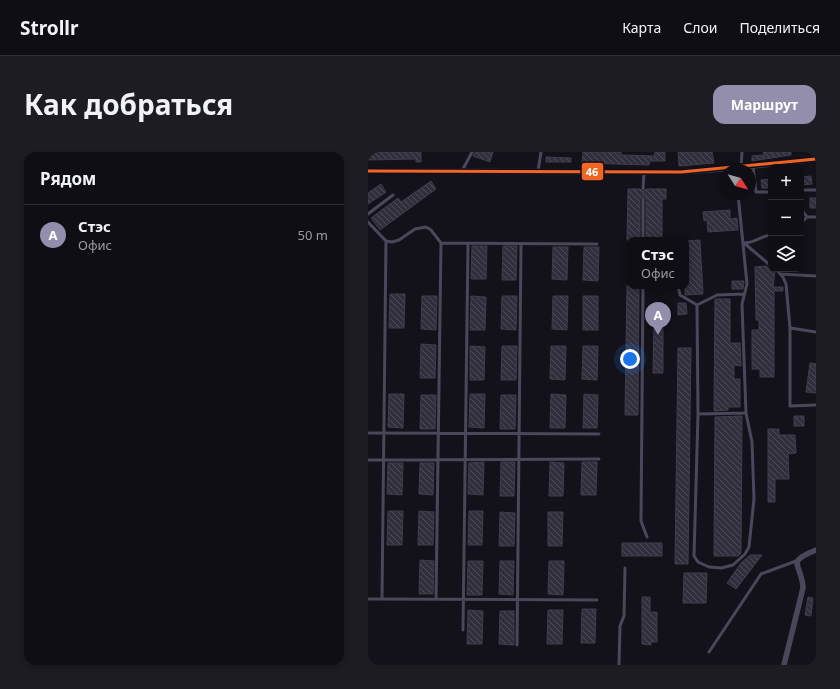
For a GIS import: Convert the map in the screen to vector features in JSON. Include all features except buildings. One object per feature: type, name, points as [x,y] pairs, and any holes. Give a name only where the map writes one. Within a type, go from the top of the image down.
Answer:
[{"type":"street","points":[[756,167],[816,159]]},
{"type":"street","points":[[368,171],[644,172],[720,170]]},
{"type":"street","points":[[784,665],[803,588],[802,576],[796,566],[796,561],[800,557],[816,550]]},
{"type":"lane","points":[[462,171],[472,152]]},
{"type":"lane","points":[[538,171],[541,152]]},
{"type":"lane","points":[[738,164],[742,152]]},
{"type":"lane","points":[[643,189],[644,172]]},
{"type":"lane","points":[[804,190],[816,190]]},
{"type":"lane","points":[[756,192],[768,192]]},
{"type":"lane","points":[[368,214],[393,195]]},
{"type":"lane","points":[[643,199],[643,237]]},
{"type":"lane","points":[[697,305],[698,414],[694,556],[698,562],[709,567],[721,568],[733,565],[745,554],[749,547],[754,492],[752,442],[746,414],[742,304],[746,284],[744,244],[739,200]]},
{"type":"lane","points":[[804,212],[807,216],[816,217]]},
{"type":"lane","points":[[804,220],[807,216]]},
{"type":"lane","points":[[368,222],[386,241],[392,242],[399,240],[415,229],[426,227],[431,230],[441,243],[436,599]]},
{"type":"lane","points":[[744,244],[752,243],[762,236],[768,235]]},
{"type":"lane","points":[[382,599],[386,241]]},
{"type":"lane","points":[[441,243],[597,244]]},
{"type":"lane","points":[[463,630],[468,244]]},
{"type":"lane","points":[[516,645],[521,244]]},
{"type":"lane","points":[[744,244],[768,264]]},
{"type":"lane","points":[[780,274],[816,276]]},
{"type":"lane","points":[[780,274],[786,284],[790,328],[790,406],[816,405]]},
{"type":"lane","points":[[643,289],[641,521],[647,537]]},
{"type":"lane","points":[[679,289],[680,295],[697,305]]},
{"type":"lane","points":[[697,305],[717,295],[744,294]]},
{"type":"lane","points":[[790,328],[816,332]]},
{"type":"lane","points":[[698,414],[746,414]]},
{"type":"lane","points":[[368,433],[599,434]]},
{"type":"lane","points":[[368,460],[599,459]]},
{"type":"lane","points":[[709,652],[761,574],[796,561]]},
{"type":"lane","points":[[619,665],[620,626],[624,616],[625,568]]},
{"type":"lane","points":[[368,599],[598,600]]},
{"type":"transit line","name":"46","points":[[368,171],[681,172],[816,159]]},
{"type":"place","name":"Стэс","points":[[658,335]]}]
